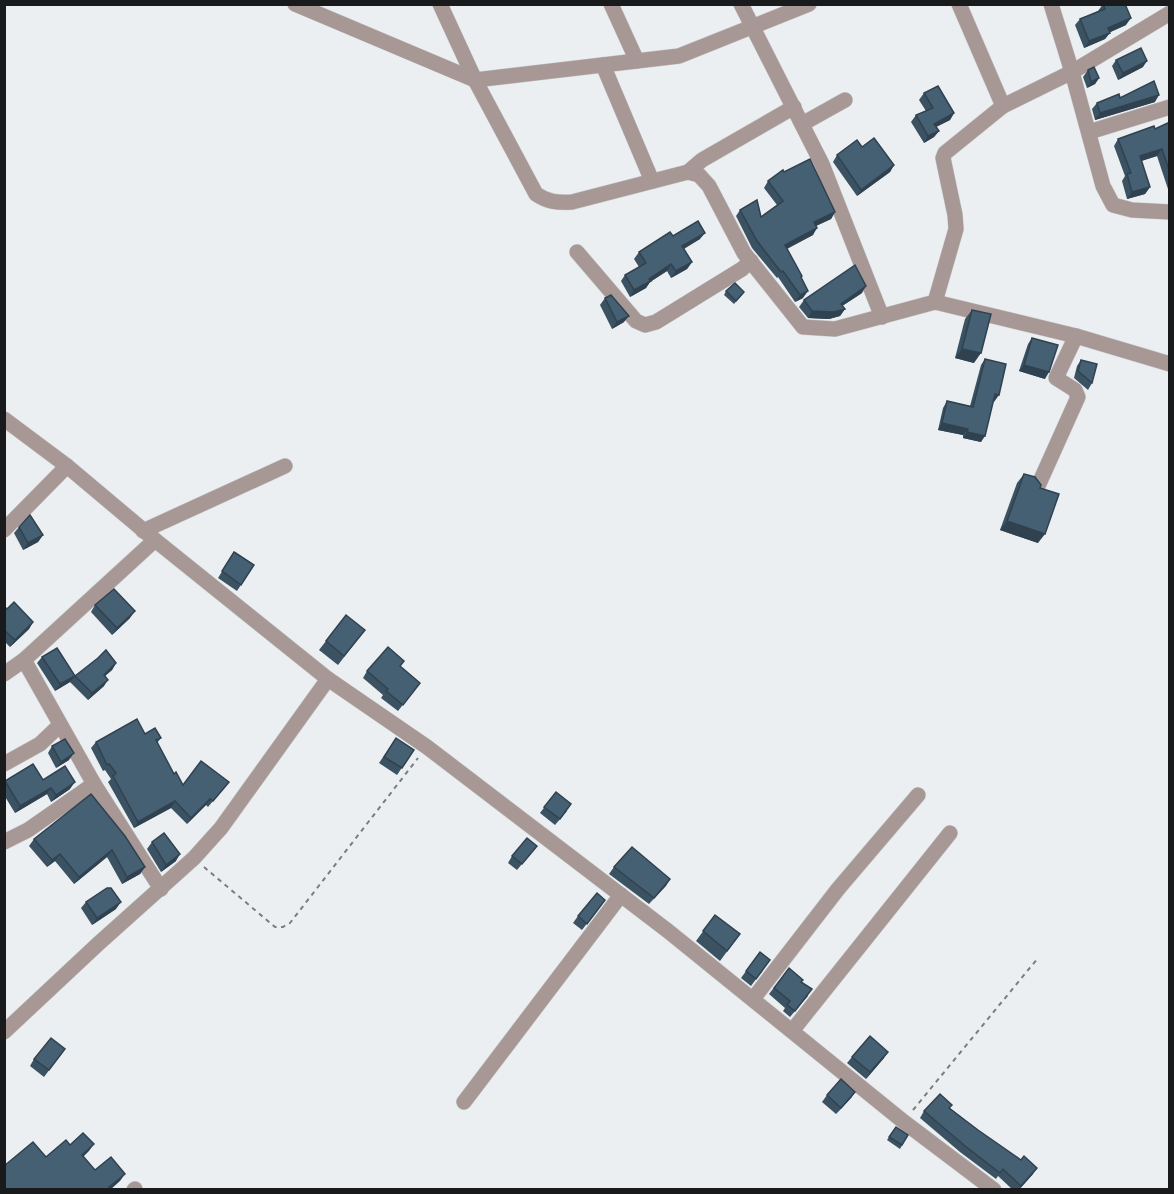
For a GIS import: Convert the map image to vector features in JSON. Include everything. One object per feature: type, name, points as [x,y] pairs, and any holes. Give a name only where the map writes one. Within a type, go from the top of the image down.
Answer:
[{"type":"street","points":[[295,4],[475,80],[679,56],[809,4]]},
{"type":"street","points":[[440,4],[475,80],[536,194],[546,201],[572,202],[688,172],[702,160],[794,107]]},
{"type":"street","points":[[611,4],[637,61]]},
{"type":"street","points":[[741,4],[822,164],[882,317]]},
{"type":"street","points":[[959,4],[1003,106]]},
{"type":"street","points":[[1051,4],[1103,186],[1113,205],[1132,210],[1170,212]]},
{"type":"street","points":[[935,302],[956,229],[943,158],[945,153],[1003,106],[1072,72],[1170,13]]},
{"type":"street","points":[[603,65],[652,181]]},
{"type":"street","points":[[802,124],[845,100]]},
{"type":"street","points":[[1089,132],[1170,107]]},
{"type":"street","points":[[688,172],[699,175],[709,186],[744,253],[803,327],[835,329],[935,302],[1076,336],[1170,364]]},
{"type":"street","points":[[577,252],[636,321],[645,325],[656,322],[742,269],[751,261]]},
{"type":"street","points":[[1038,486],[1078,398],[1075,390],[1056,378],[1076,336]]},
{"type":"street","points":[[4,419],[67,466],[328,679],[427,747],[621,895],[904,1122],[993,1190]]},
{"type":"street","points":[[4,530],[67,466]]},
{"type":"street","points":[[161,889],[94,784],[60,725],[11,666],[149,535],[285,466]]},
{"type":"street","points":[[4,1032],[194,858],[221,828],[328,679]]},
{"type":"street","points":[[4,764],[40,744],[60,725]]},
{"type":"street","points":[[4,842],[28,830],[94,784]]},
{"type":"street","points":[[753,999],[838,889],[918,795]]},
{"type":"street","points":[[792,1031],[950,833]]},
{"type":"street","points":[[464,1102],[621,895]]},
{"type":"path","points":[[194,858],[275,927],[283,927],[290,923],[427,747]]},
{"type":"path","points":[[904,1122],[1038,958]]},
{"type":"building","points":[[1103,4],[1125,4],[1131,18],[1108,28],[1110,33],[1089,41],[1080,19],[1105,9]]},
{"type":"building","points":[[1141,48],[1147,61],[1123,73],[1116,60]]},
{"type":"building","points":[[1094,67],[1099,78],[1091,82],[1088,70]]},
{"type":"building","points":[[1154,81],[1159,95],[1100,113],[1097,103],[1119,94],[1120,98]]},
{"type":"building","points":[[938,86],[954,113],[934,124],[939,131],[928,136],[916,115],[933,108],[924,93]]},
{"type":"building","points":[[1170,122],[1170,173],[1162,149],[1140,156],[1150,187],[1132,192],[1127,174],[1131,173],[1118,139],[1154,126],[1155,129]]},
{"type":"building","points":[[874,138],[894,165],[861,190],[837,155],[857,140],[862,147]]},
{"type":"building","points":[[810,159],[835,212],[814,222],[817,228],[785,245],[808,291],[800,295],[757,241],[740,210],[757,200],[761,217],[783,201],[768,181],[783,170],[784,172]]},
{"type":"building","points":[[698,221],[705,233],[682,246],[692,262],[676,271],[671,264],[649,279],[651,281],[634,290],[625,275],[646,263],[639,252],[670,232],[673,236]]},
{"type":"building","points":[[855,265],[866,286],[841,304],[845,309],[834,312],[812,311],[804,300]]},
{"type":"building","points":[[735,283],[744,292],[736,301],[726,291]]},
{"type":"building","points":[[611,295],[629,316],[617,322],[605,298]]},
{"type":"building","points":[[972,310],[991,314],[981,353],[962,349]]},
{"type":"building","points":[[1032,338],[1058,345],[1049,372],[1024,365]]},
{"type":"building","points":[[985,359],[1006,364],[999,395],[995,394],[985,436],[942,423],[947,401],[973,407]]},
{"type":"building","points":[[1081,360],[1097,364],[1092,383],[1078,371]]},
{"type":"building","points":[[1024,474],[1035,477],[1041,485],[1040,488],[1059,494],[1045,534],[1007,521]]},
{"type":"building","points":[[30,515],[43,535],[28,543],[19,527]]},
{"type":"building","points":[[234,552],[254,565],[241,585],[222,571]]},
{"type":"building","points":[[114,589],[135,611],[117,628],[95,605]]},
{"type":"building","points":[[14,602],[33,622],[15,640],[4,630],[4,606],[7,609]]},
{"type":"building","points":[[346,615],[365,630],[344,656],[326,641]]},
{"type":"building","points":[[388,647],[404,661],[400,666],[420,683],[403,705],[367,671]]},
{"type":"building","points":[[57,648],[75,676],[60,684],[42,657]]},
{"type":"building","points":[[106,650],[116,663],[104,675],[108,680],[92,693],[75,676]]},
{"type":"building","points":[[137,719],[145,734],[155,728],[161,738],[156,740],[174,774],[176,772],[183,785],[201,761],[229,782],[213,801],[210,799],[191,818],[175,801],[138,822],[113,776],[116,773],[109,764],[107,765],[96,742]]},
{"type":"building","points":[[396,738],[414,750],[402,768],[384,757]]},
{"type":"building","points":[[65,739],[74,753],[61,762],[52,746]]},
{"type":"building","points":[[33,764],[43,780],[65,766],[75,782],[56,795],[51,788],[20,806],[5,781]]},
{"type":"building","points":[[556,792],[571,804],[560,819],[544,807]]},
{"type":"building","points":[[91,794],[125,836],[145,867],[127,877],[112,850],[79,877],[60,854],[52,860],[34,839]]},
{"type":"building","points":[[164,833],[180,854],[166,865],[152,842]]},
{"type":"building","points":[[527,838],[537,846],[522,864],[512,856]]},
{"type":"building","points":[[632,847],[670,879],[654,898],[614,867]]},
{"type":"building","points":[[107,888],[111,888],[121,902],[97,918],[86,902]]},
{"type":"building","points":[[597,893],[605,900],[587,924],[578,916]]},
{"type":"building","points":[[715,915],[740,934],[727,951],[703,931]]},
{"type":"building","points":[[760,952],[770,960],[756,979],[746,971]]},
{"type":"building","points":[[789,968],[803,980],[801,982],[812,989],[795,1011],[787,1005],[790,1001],[774,988]]},
{"type":"building","points":[[870,1036],[888,1052],[870,1072],[852,1057]]},
{"type":"building","points":[[51,1038],[65,1049],[49,1070],[34,1059]]},
{"type":"building","points":[[841,1079],[855,1092],[841,1108],[827,1095]]},
{"type":"building","points":[[940,1094],[952,1105],[949,1108],[1021,1160],[1024,1156],[1037,1168],[1021,1186],[1003,1169],[1000,1173],[965,1146],[924,1111]]},
{"type":"building","points":[[896,1127],[908,1135],[902,1145],[889,1137]]},
{"type":"building","points":[[83,1133],[94,1144],[82,1155],[95,1170],[111,1157],[125,1174],[109,1187],[112,1190],[4,1190],[4,1166],[33,1142],[46,1157],[66,1140],[70,1145]]}]
